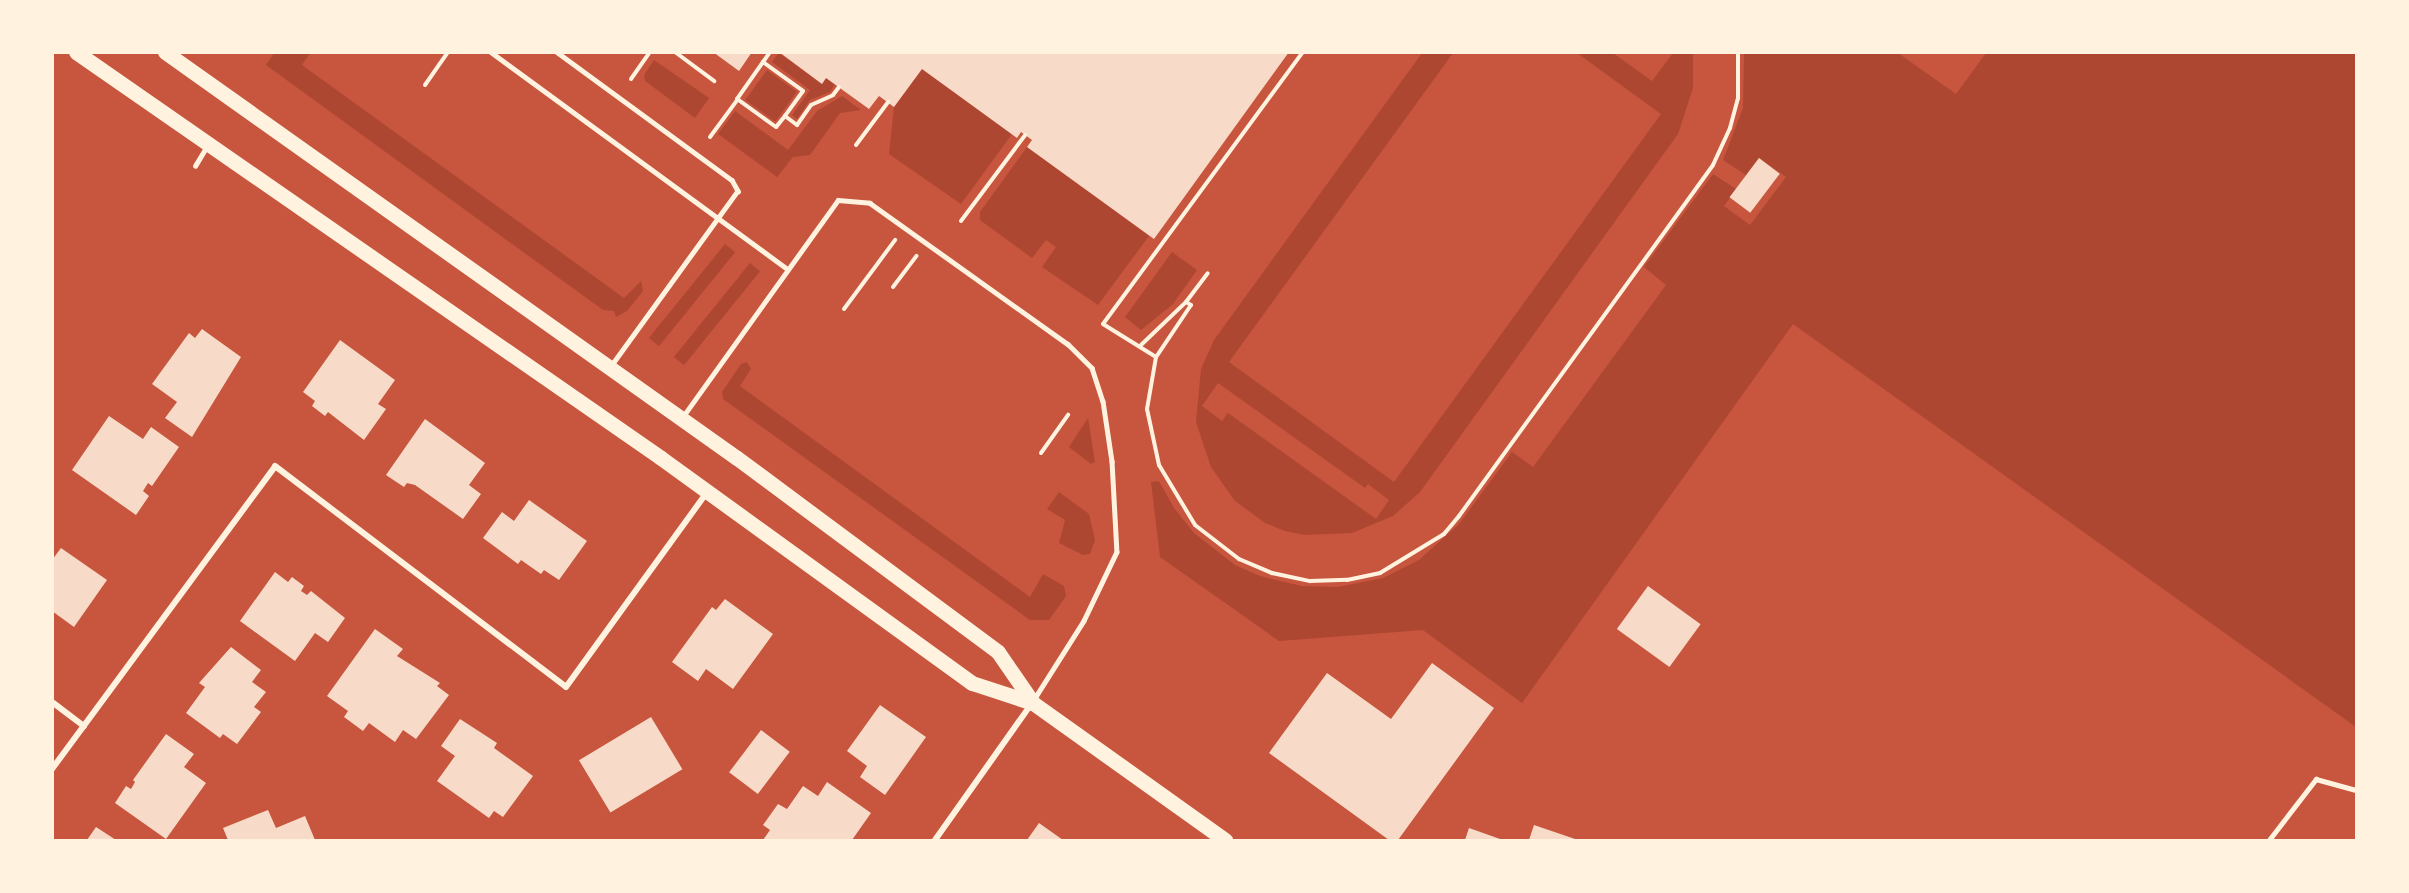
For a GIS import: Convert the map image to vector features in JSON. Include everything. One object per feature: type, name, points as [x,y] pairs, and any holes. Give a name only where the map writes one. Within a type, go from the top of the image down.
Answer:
[{"type":"main road","points":[[76,52],[707,491],[972,683],[1033,703],[1225,840]]},
{"type":"main road","points":[[165,52],[682,419],[998,652],[1033,703]]},
{"type":"street","points":[[52,770],[274,466],[566,687],[707,491]]},
{"type":"street","points":[[52,702],[84,726]]},
{"type":"street","points":[[934,840],[1033,703]]},
{"type":"lane","points":[[491,52],[787,268]]},
{"type":"lane","points":[[557,52],[736,185],[736,195],[610,368]]},
{"type":"lane","points":[[195,166],[209,144]]},
{"type":"lane","points":[[682,419],[787,268],[838,200],[870,203],[1068,344],[1092,368],[1103,401],[1112,461],[1117,552],[1084,621],[1033,703]]},
{"type":"lane","points":[[2269,840],[2316,779],[2356,790]]},
{"type":"path","points":[[425,85],[448,52]]},
{"type":"path","points":[[631,79],[650,52]]},
{"type":"path","points":[[675,52],[714,81]]},
{"type":"path","points":[[710,137],[770,52]]},
{"type":"path","points":[[1156,357],[1141,345],[1103,324],[1303,52]]},
{"type":"path","points":[[1186,302],[1191,305],[1156,357],[1147,409],[1159,465],[1194,525],[1219,547],[1272,573],[1311,581],[1347,580],[1380,573],[1412,557],[1444,534],[1459,516],[1713,165],[1730,128],[1738,98],[1738,52]]},
{"type":"path","points":[[738,99],[776,127],[803,91],[763,62]]},
{"type":"path","points":[[785,116],[797,124],[811,105],[833,94],[839,87]]},
{"type":"path","points":[[856,145],[888,102]]},
{"type":"path","points":[[961,221],[1025,135]]},
{"type":"path","points":[[843,309],[904,227]]},
{"type":"path","points":[[893,287],[926,243]]},
{"type":"path","points":[[1141,345],[1186,302],[1208,273]]},
{"type":"path","points":[[1041,453],[1068,415]]},
{"type":"shaded area","points":[[274,53],[310,53],[302,65],[624,298],[641,281],[643,291],[627,311],[616,317],[614,311],[603,310],[266,65]]},
{"type":"shaded area","points":[[779,53],[822,84],[826,78],[835,84],[830,92],[810,100],[797,119],[792,115],[810,90],[772,62]]},
{"type":"shaded area","points":[[1422,53],[1453,53],[1229,362],[1394,482],[1661,114],[1577,53],[1613,53],[1652,81],[1673,53],[1693,53],[1693,88],[1678,134],[1420,492],[1393,516],[1352,533],[1305,535],[1285,531],[1265,523],[1235,501],[1211,467],[1196,422],[1201,369],[1214,340]],"holes":[[[1218,383],[1365,488],[1368,484],[1389,500],[1376,519],[1228,413],[1222,421],[1202,406]]]},
{"type":"shaded area","points":[[1744,53],[1898,53],[1956,94],[1986,53],[2356,53],[2356,727],[1793,324],[1522,703],[1423,630],[1279,641],[1160,557],[1151,482],[1159,481],[1174,508],[1194,533],[1235,565],[1260,576],[1302,586],[1338,587],[1383,578],[1419,560],[1459,524],[1512,452],[1533,467],[1666,285],[1644,267],[1713,174],[1736,189],[1724,206],[1750,225],[1786,177],[1759,158],[1746,175],[1723,160],[1743,108]]},
{"type":"shaded area","points":[[654,60],[709,98],[695,118],[645,81],[644,75]]},
{"type":"shaded area","points":[[922,69],[1012,134],[961,204],[889,154],[894,107]]},
{"type":"shaded area","points":[[767,70],[797,92],[775,122],[745,100]]},
{"type":"shaded area","points":[[842,96],[861,110],[840,113],[810,155],[793,157],[777,177],[718,134],[735,111],[788,150],[817,111]]},
{"type":"shaded area","points":[[1027,147],[1149,236],[1098,305],[1042,267],[1056,247],[1046,240],[1032,258],[980,220],[980,212]]},
{"type":"shaded area","points":[[725,244],[735,252],[659,346],[649,338]]},
{"type":"shaded area","points":[[1172,252],[1197,270],[1173,304],[1141,330],[1125,317]]},
{"type":"shaded area","points":[[750,263],[760,271],[684,365],[674,357]]},
{"type":"shaded area","points":[[747,362],[751,369],[740,386],[1030,597],[1043,574],[1064,586],[1066,596],[1049,620],[1030,620],[723,399],[722,392],[741,364]]},
{"type":"shaded area","points":[[1088,418],[1095,462],[1091,464],[1069,447]]},
{"type":"shaded area","points":[[1059,492],[1089,514],[1095,540],[1090,554],[1083,555],[1059,543],[1065,520],[1047,509]]},
{"type":"building","points":[[713,52],[752,52],[739,71]]},
{"type":"building","points":[[779,52],[1289,52],[1154,239],[1027,147],[1032,140],[1021,132],[1017,138],[922,69],[894,107],[879,96],[869,109],[826,78],[822,84]]},
{"type":"building","points":[[1759,158],[1780,174],[1750,213],[1730,197]]},
{"type":"building","points":[[202,329],[241,357],[192,437],[165,418],[177,402],[152,384],[189,333],[195,338]]},
{"type":"building","points":[[340,340],[395,380],[378,404],[386,409],[364,440],[328,412],[325,416],[312,406],[315,401],[303,392]]},
{"type":"building","points":[[109,416],[143,439],[151,427],[179,447],[152,486],[148,483],[143,491],[149,496],[136,515],[72,470]]},
{"type":"building","points":[[425,419],[485,463],[469,485],[481,494],[463,519],[415,485],[407,483],[404,487],[386,475]]},
{"type":"building","points":[[529,500],[587,541],[559,580],[544,570],[541,574],[521,560],[518,564],[483,538],[502,512],[514,521]]},
{"type":"building","points":[[61,548],[107,580],[74,627],[52,611],[52,560]]},
{"type":"building","points":[[275,572],[288,582],[292,577],[304,586],[301,591],[307,595],[311,591],[345,618],[328,642],[315,633],[295,661],[240,621]]},
{"type":"building","points":[[1648,586],[1701,624],[1669,667],[1617,629]]},
{"type":"building","points":[[725,599],[773,634],[733,689],[706,669],[698,681],[672,662],[712,607],[716,610]]},
{"type":"building","points":[[375,629],[403,649],[397,656],[440,683],[437,686],[449,695],[416,739],[403,730],[395,742],[369,723],[363,731],[344,717],[348,711],[327,696]]},
{"type":"building","points":[[231,647],[261,670],[252,682],[266,692],[254,707],[261,712],[237,744],[223,734],[220,738],[186,713],[205,687],[199,683]]},
{"type":"building","points":[[1432,663],[1494,708],[1398,840],[1389,840],[1269,753],[1327,673],[1391,719]]},
{"type":"building","points":[[880,705],[926,737],[885,795],[860,777],[867,766],[847,751]]},
{"type":"building","points":[[651,717],[682,769],[610,813],[579,760]]},
{"type":"building","points":[[460,719],[497,743],[494,748],[533,776],[503,817],[494,811],[489,818],[437,781],[455,756],[441,746]]},
{"type":"building","points":[[761,730],[790,752],[758,794],[729,772]]},
{"type":"building","points":[[166,734],[194,754],[184,767],[206,783],[166,839],[115,803],[126,786],[131,789],[135,782],[133,780]]},
{"type":"building","points":[[827,782],[871,813],[852,840],[763,840],[770,830],[763,825],[778,804],[787,809],[803,786],[818,796]]},
{"type":"building","points":[[268,810],[276,828],[305,816],[315,840],[228,840],[223,828]]},
{"type":"building","points":[[1039,823],[1063,840],[1027,840]]},
{"type":"building","points":[[1534,825],[1578,840],[1529,840]]},
{"type":"building","points":[[96,827],[116,840],[87,840]]},
{"type":"building","points":[[1469,828],[1503,840],[1465,840]]}]
